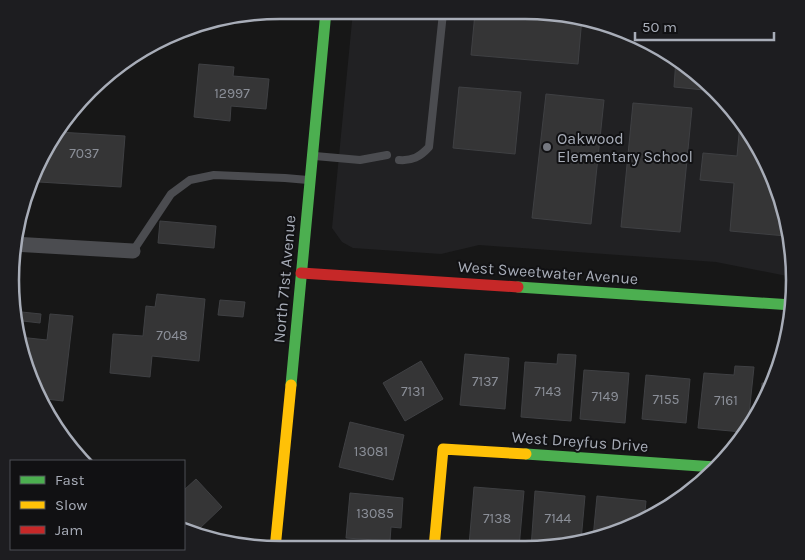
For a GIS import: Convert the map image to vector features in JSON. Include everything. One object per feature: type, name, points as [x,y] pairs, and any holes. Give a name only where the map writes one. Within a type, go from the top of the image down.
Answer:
[{"type":"street","name":"North 71st Avenue","points":[[275,541],[325,19]]},
{"type":"street","points":[[21,245],[133,251]]},
{"type":"street","name":"West Sweetwater Avenue","points":[[301,273],[785,305]]},
{"type":"street","name":"West Dreyfus Drive","points":[[435,541],[443,448],[708,467]]},
{"type":"lane","points":[[399,160],[410,161],[422,156],[429,147],[442,19]]},
{"type":"lane","points":[[312,156],[360,160],[388,155]]},
{"type":"lane","points":[[133,251],[171,194],[190,180],[214,175],[310,181]]},
{"type":"shaded area","name":"Oakwood Elementary School","points":[[352,19],[542,19],[593,28],[641,46],[670,63],[710,95],[742,135],[766,180],[781,229],[786,276],[716,262],[479,245],[441,254],[353,248],[342,242],[332,228]]},
{"type":"building","points":[[474,19],[542,19],[581,25],[578,64],[471,55]]},
{"type":"building","points":[[199,64],[234,67],[233,76],[269,79],[266,109],[231,106],[230,121],[194,117]]},
{"type":"building","points":[[675,67],[704,90],[674,87]]},
{"type":"building","points":[[459,87],[521,92],[515,154],[453,148]]},
{"type":"building","points":[[546,94],[604,100],[591,224],[532,218]]},
{"type":"building","points":[[633,103],[692,108],[680,232],[621,227]]},
{"type":"building","points":[[739,131],[751,149],[766,180],[777,212],[782,236],[730,231],[734,183],[700,180],[703,153],[737,156]]},
{"type":"building","points":[[65,132],[125,136],[121,187],[39,182],[46,164]]},
{"type":"building","points":[[160,221],[216,226],[214,248],[158,243]]},
{"type":"building","points":[[157,294],[205,299],[199,361],[152,356],[150,377],[110,373],[113,334],[143,336],[146,306],[155,307]]},
{"type":"building","points":[[220,300],[245,302],[243,317],[218,315]]},
{"type":"building","points":[[21,312],[41,314],[40,323],[22,321]]},
{"type":"building","points":[[50,314],[73,316],[63,401],[48,399],[33,364],[26,338],[47,340]]},
{"type":"building","points":[[465,354],[509,358],[505,409],[460,405]]},
{"type":"building","points":[[558,354],[576,355],[571,421],[521,417],[525,362],[557,364]]},
{"type":"building","points":[[421,361],[443,399],[405,421],[383,383]]},
{"type":"building","points":[[735,366],[754,367],[749,414],[742,425],[737,432],[698,428],[704,373],[734,375]]},
{"type":"building","points":[[584,370],[629,373],[625,423],[580,419]]},
{"type":"building","points":[[646,375],[690,379],[686,423],[642,419]]},
{"type":"building","points":[[350,422],[404,435],[393,480],[339,467]]},
{"type":"building","points":[[196,479],[222,507],[200,528],[185,523],[185,489]]},
{"type":"building","points":[[474,487],[524,491],[520,541],[469,541]]},
{"type":"building","points":[[535,491],[585,496],[582,535],[531,541]]},
{"type":"building","points":[[350,493],[403,498],[401,528],[391,527],[390,541],[346,538]]},
{"type":"building","points":[[597,496],[646,501],[645,512],[594,532]]},
{"type":"traffic: fast","points":[[291,385],[325,19]]},
{"type":"traffic: fast","points":[[518,287],[785,305]]},
{"type":"traffic: fast","points":[[526,454],[708,467]]},
{"type":"traffic: slow","points":[[276,541],[291,385]]},
{"type":"traffic: slow","points":[[435,541],[443,449],[526,454]]},
{"type":"traffic: jam","points":[[301,273],[518,287]]},
{"type":"place","name":"Oakwood Elementary School","points":[[547,147]]}]
